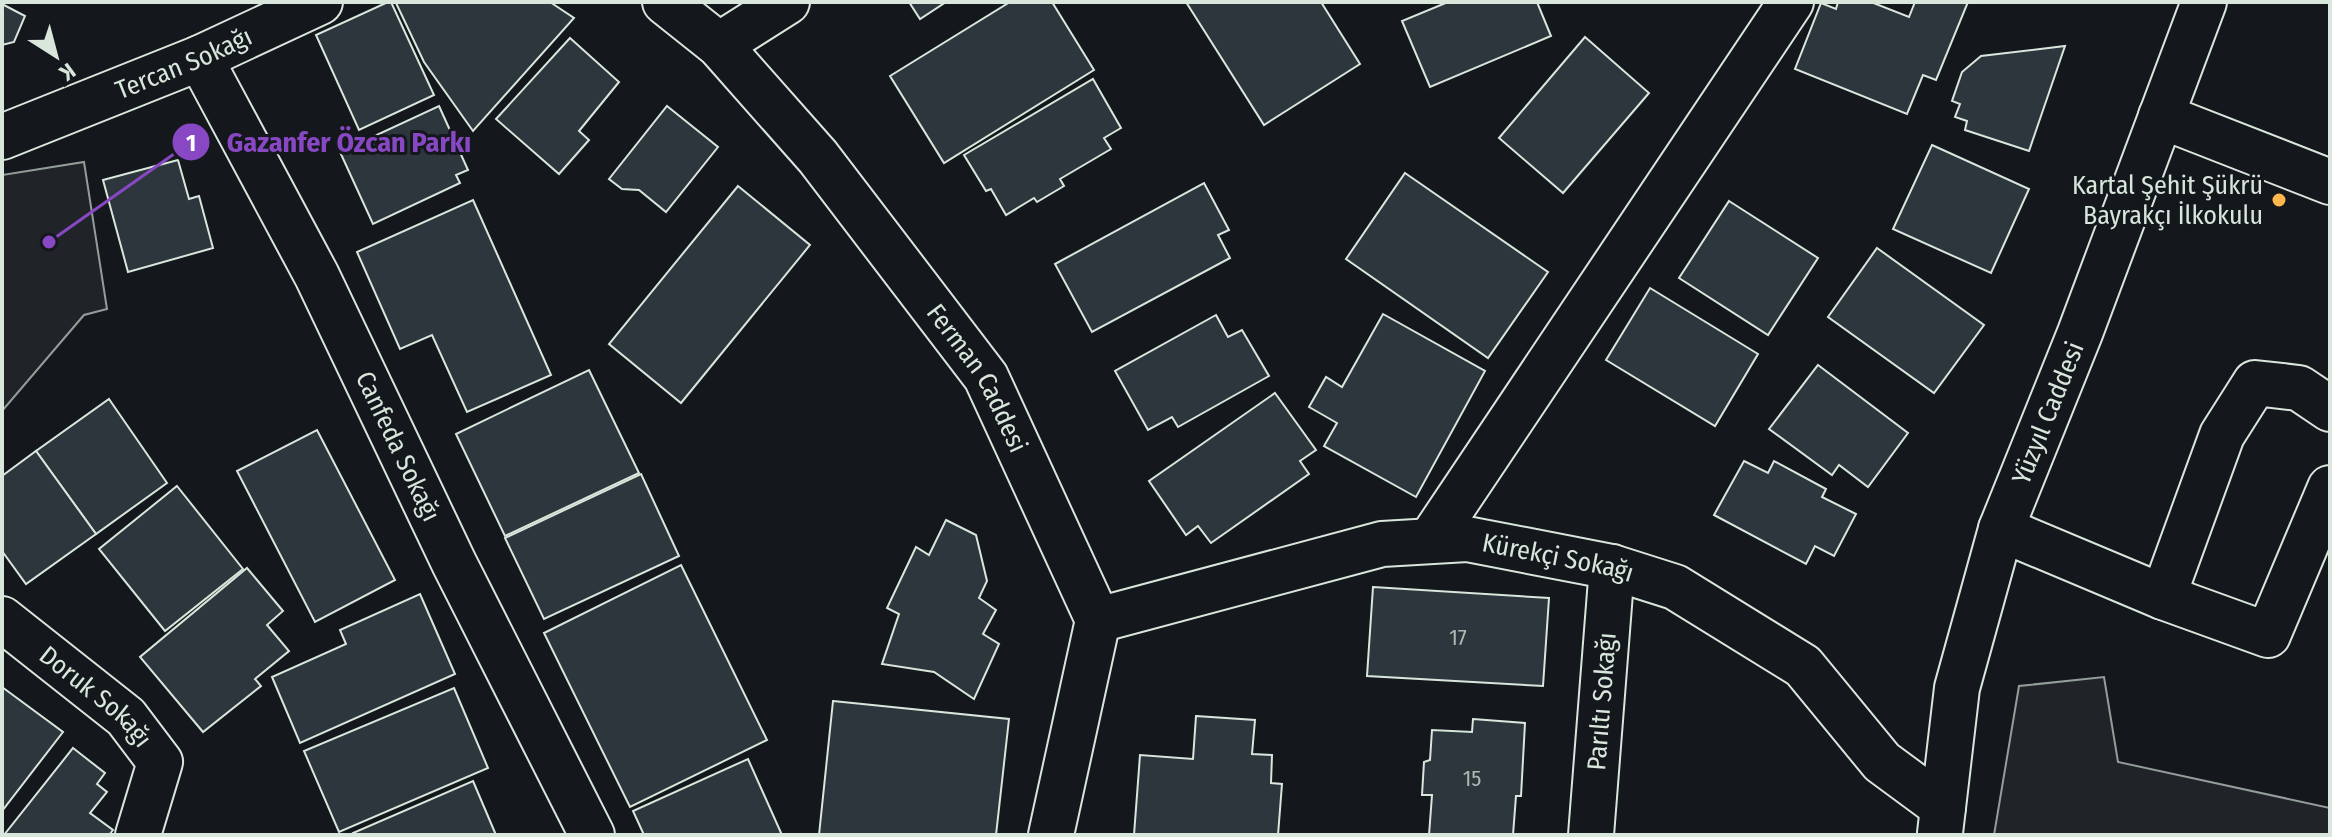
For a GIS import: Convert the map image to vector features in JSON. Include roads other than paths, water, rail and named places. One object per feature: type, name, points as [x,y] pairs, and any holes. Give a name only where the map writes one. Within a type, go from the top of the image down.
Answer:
[{"type":"street","name":"Tercan Sokağı","points":[[2,137],[200,58],[320,2]]},
{"type":"street","name":"Ferman Caddesi","points":[[665,2],[719,45],[818,157],[986,377],[1098,620]]},
{"type":"street","points":[[719,45],[787,2]]},
{"type":"street","points":[[1430,541],[1791,2]]},
{"type":"street","name":"Yüzyıl Caddesi","points":[[1941,821],[1957,688],[2001,529],[2080,333],[2204,2]]},
{"type":"street","name":"Canfeda Sokağı","points":[[200,58],[317,276],[454,563],[592,835]]},
{"type":"street","points":[[2161,116],[2330,182]]},
{"type":"street","points":[[2163,597],[2222,435],[2255,383],[2299,388],[2330,409]]},
{"type":"street","points":[[2001,529],[2163,597],[2268,635],[2330,488]]},
{"type":"street","name":"Kürekçi Sokağı","points":[[1098,620],[1382,544],[1467,539],[1612,567],[1675,587],[1803,666],[1882,762],[1941,821]]},
{"type":"street","name":"Parıltı Sokağı","points":[[1591,835],[1612,567]]},
{"type":"street","name":"Doruk Sokağı","points":[[2,619],[126,717],[160,762],[138,835]]},
{"type":"street","points":[[1051,835],[1098,620]]},
{"type":"place","name":"Kartal Şehit Şükrü Bayrakçı İlkokulu","points":[[2279,200]]},
{"type":"place","name":"Gazanfer Özcan Parkı","points":[[49,242]]}]
